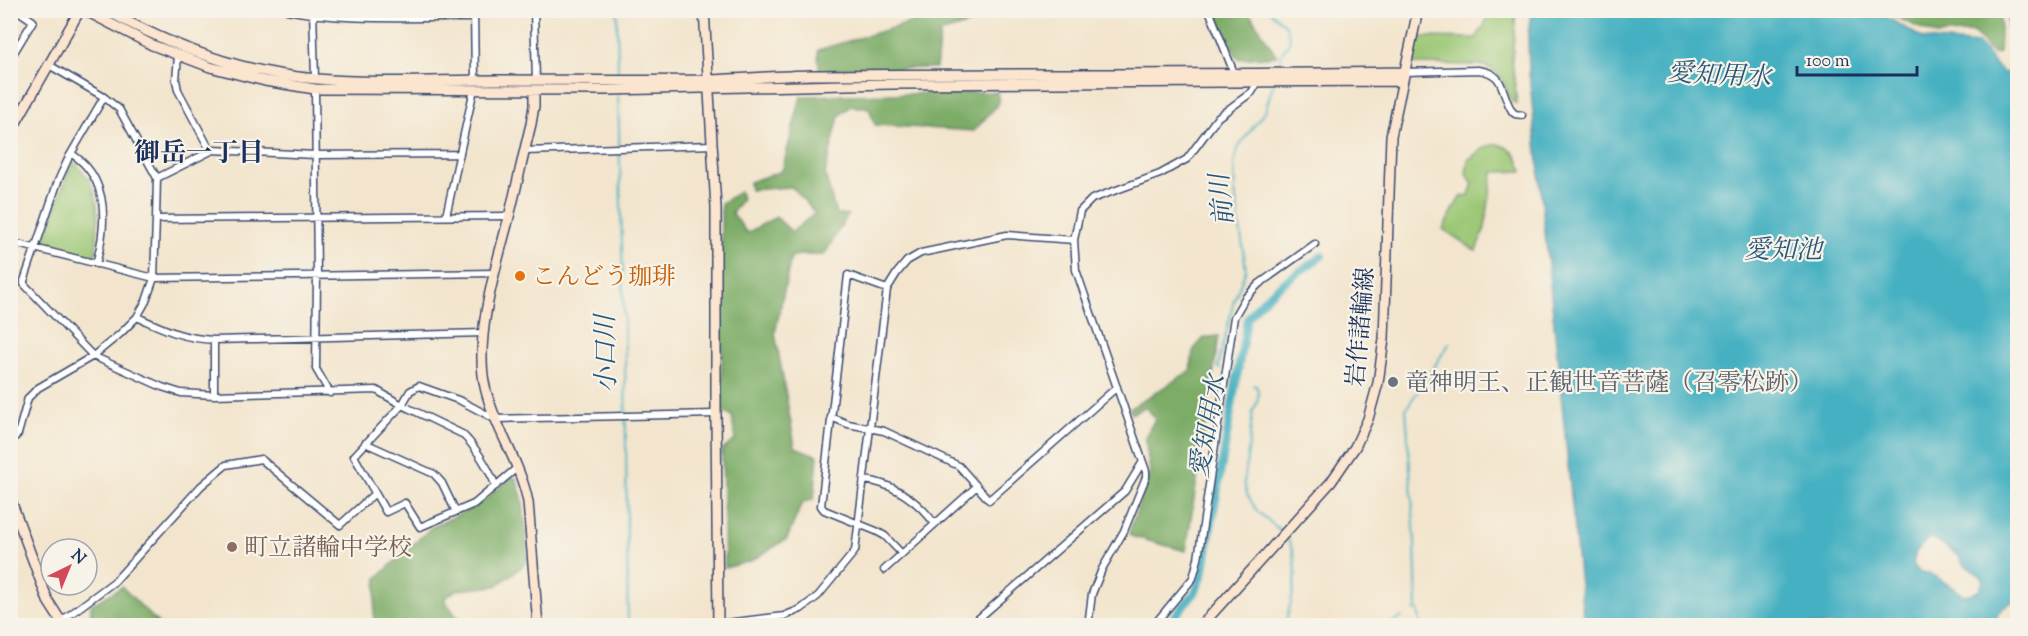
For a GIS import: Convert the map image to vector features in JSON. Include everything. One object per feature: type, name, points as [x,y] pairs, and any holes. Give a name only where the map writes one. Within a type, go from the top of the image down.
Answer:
[{"type":"street","points":[[10,59],[33,21],[17,10]]},
{"type":"street","points":[[10,133],[13,121],[80,10]]},
{"type":"street","points":[[84,10],[135,38],[178,56],[244,76],[315,84],[474,85],[536,80],[607,86]]},
{"type":"street","points":[[106,10],[159,38],[212,57],[315,84]]},
{"type":"street","points":[[287,10],[347,17],[474,14],[474,85],[446,216]]},
{"type":"street","points":[[534,10],[536,80]]},
{"type":"street","points":[[704,10],[716,207],[719,626],[726,623],[784,616],[810,603],[855,551],[887,289],[908,261],[921,253],[1007,235],[1074,240]]},
{"type":"street","points":[[1209,10],[1234,73]]},
{"type":"street","name":"岩作諸輪線","points":[[1201,626],[1331,482],[1348,459],[1368,418],[1378,382],[1384,339],[1391,136],[1418,10]]},
{"type":"street","points":[[313,13],[318,338],[316,369],[330,393]]},
{"type":"street","points":[[178,56],[176,80],[178,90],[210,150]]},
{"type":"street","points":[[10,442],[18,434],[28,398],[38,388],[93,356],[120,334],[137,316],[146,301],[154,278],[157,178],[119,109],[104,97],[49,64]]},
{"type":"street","points":[[474,85],[534,91],[607,86],[708,84],[1258,82],[1402,77],[1478,70],[1489,72],[1500,81],[1512,111],[1522,115]]},
{"type":"street","points":[[708,84],[803,76],[1019,73],[1234,73],[1402,77]]},
{"type":"street","points":[[1088,626],[1092,594],[1102,569],[1124,531],[1146,477],[1076,270],[1074,240],[1080,211],[1092,199],[1177,166],[1195,150],[1218,117],[1252,92],[1258,82]]},
{"type":"street","points":[[534,91],[534,106],[494,273],[481,365],[485,388],[495,419],[525,485],[538,626]]},
{"type":"street","points":[[104,97],[58,181],[24,284],[93,356],[172,391],[214,395],[376,390],[462,434],[477,451],[496,486]]},
{"type":"street","points":[[524,151],[713,145]]},
{"type":"street","points":[[157,178],[210,150],[315,155],[460,154]]},
{"type":"street","points":[[72,154],[83,161],[93,173],[100,191],[103,210],[101,240],[96,264]]},
{"type":"street","points":[[156,219],[509,216]]},
{"type":"street","points":[[10,242],[154,278],[494,273]]},
{"type":"street","points":[[1153,626],[1193,578],[1234,317],[1252,291],[1315,244]]},
{"type":"street","points":[[887,289],[848,275],[821,506],[824,510],[885,536],[902,554]]},
{"type":"street","points":[[137,316],[191,339],[484,333]]},
{"type":"street","points":[[214,340],[214,395]]},
{"type":"street","points":[[518,467],[474,504],[420,527],[405,504],[386,512],[354,456],[402,405],[410,391],[419,386],[461,401],[495,419],[716,414]]},
{"type":"street","points":[[831,417],[848,424],[884,431],[959,466],[989,500],[1117,387]]},
{"type":"street","points":[[365,443],[434,474],[442,483],[456,512]]},
{"type":"street","points":[[10,498],[44,592],[62,624],[115,580],[201,486],[231,463],[261,459],[340,525],[375,493]]},
{"type":"street","points":[[970,626],[1125,491],[1142,463]]},
{"type":"street","points":[[865,480],[892,486],[904,493],[927,512],[935,524]]},
{"type":"street","points":[[884,570],[977,486]]},
{"type":"green space","points":[[936,11],[981,11],[982,20],[940,33],[936,68],[819,70],[818,50],[936,15]]},
{"type":"green space","points":[[1214,11],[1248,11],[1277,56],[1238,59]]},
{"type":"green space","points":[[1490,11],[1516,11],[1512,60],[1517,104],[1511,101],[1498,74],[1488,67],[1413,64],[1418,37],[1476,38]]},
{"type":"green space","points":[[1885,11],[2001,11],[1999,53],[1993,54],[1973,32],[1936,35]]},
{"type":"green space","points":[[997,92],[999,103],[974,131],[875,125],[869,108],[851,106],[839,116],[825,174],[836,214],[848,215],[824,255],[791,257],[775,333],[795,447],[818,456],[814,499],[802,503],[787,539],[751,561],[725,568],[722,450],[735,440],[732,416],[722,412],[721,204],[740,191],[742,199],[732,213],[747,233],[776,217],[792,232],[815,213],[792,187],[750,190],[749,182],[782,171],[801,96]]},
{"type":"green space","points":[[1497,144],[1514,153],[1522,171],[1493,172],[1485,228],[1476,251],[1443,229],[1460,197],[1469,195],[1473,183],[1466,174],[1468,160],[1485,147]]},
{"type":"green space","points":[[72,161],[90,181],[97,203],[96,254],[92,258],[43,243]]},
{"type":"green space","points":[[1219,336],[1186,551],[1131,536],[1129,533],[1150,472],[1145,437],[1155,419],[1145,407],[1131,414],[1129,409],[1190,371],[1194,349],[1204,338]]},
{"type":"green space","points":[[512,477],[516,478],[522,497],[528,562],[496,586],[456,590],[444,599],[456,616],[473,625],[373,626],[377,578],[432,527],[473,508]]},
{"type":"green space","points":[[122,587],[160,625],[90,625],[91,605]]},
{"type":"water","name":"愛知池","points":[[1531,11],[1880,11],[1881,14],[1924,39],[1978,44],[2006,74],[2009,70],[2007,11],[2017,11],[2018,598],[2000,612],[1997,618],[2001,622],[1999,625],[1584,625],[1529,72],[1528,36]],"holes":[[[1932,538],[1959,556],[1962,563],[1982,577],[1980,590],[1964,595],[1930,573],[1919,572],[1913,564],[1916,552]]]},
{"type":"waterway","name":"小口川","points":[[617,10],[618,77]]},
{"type":"waterway","name":"前川","points":[[1269,10],[1286,26],[1290,40],[1282,53],[1277,71]]},
{"type":"waterway","name":"前川","points":[[1220,369],[1218,367],[1234,300],[1246,270],[1235,192],[1234,162],[1239,146],[1265,111],[1273,85]]},
{"type":"waterway","name":"小口川","points":[[618,91],[625,359],[628,626]]},
{"type":"waterway","name":"愛知用水","points":[[1166,626],[1195,593],[1203,574],[1247,319],[1272,292],[1322,256]]},
{"type":"waterway","points":[[1414,610],[1417,610],[1415,542],[1406,409],[1449,344]]},
{"type":"waterway","name":"前川","points":[[1253,385],[1257,387],[1258,397],[1253,411],[1244,483],[1247,494],[1257,511],[1281,531]]},
{"type":"waterway","name":"前川","points":[[1285,535],[1291,546],[1296,568],[1285,626]]},
{"type":"waterway","points":[[1418,611],[1421,626]]},
{"type":"waterway","points":[[1387,626],[1402,617]]},
{"type":"place","name":"こんどう珈琲","points":[[520,276]]},
{"type":"place","name":"竜神明王、正観世音菩薩（召零松跡）","points":[[1393,382]]},
{"type":"place","name":"町立諸輪中学校","points":[[232,547]]},
{"type":"district","name":"御岳一丁目","points":[[199,152]]}]
